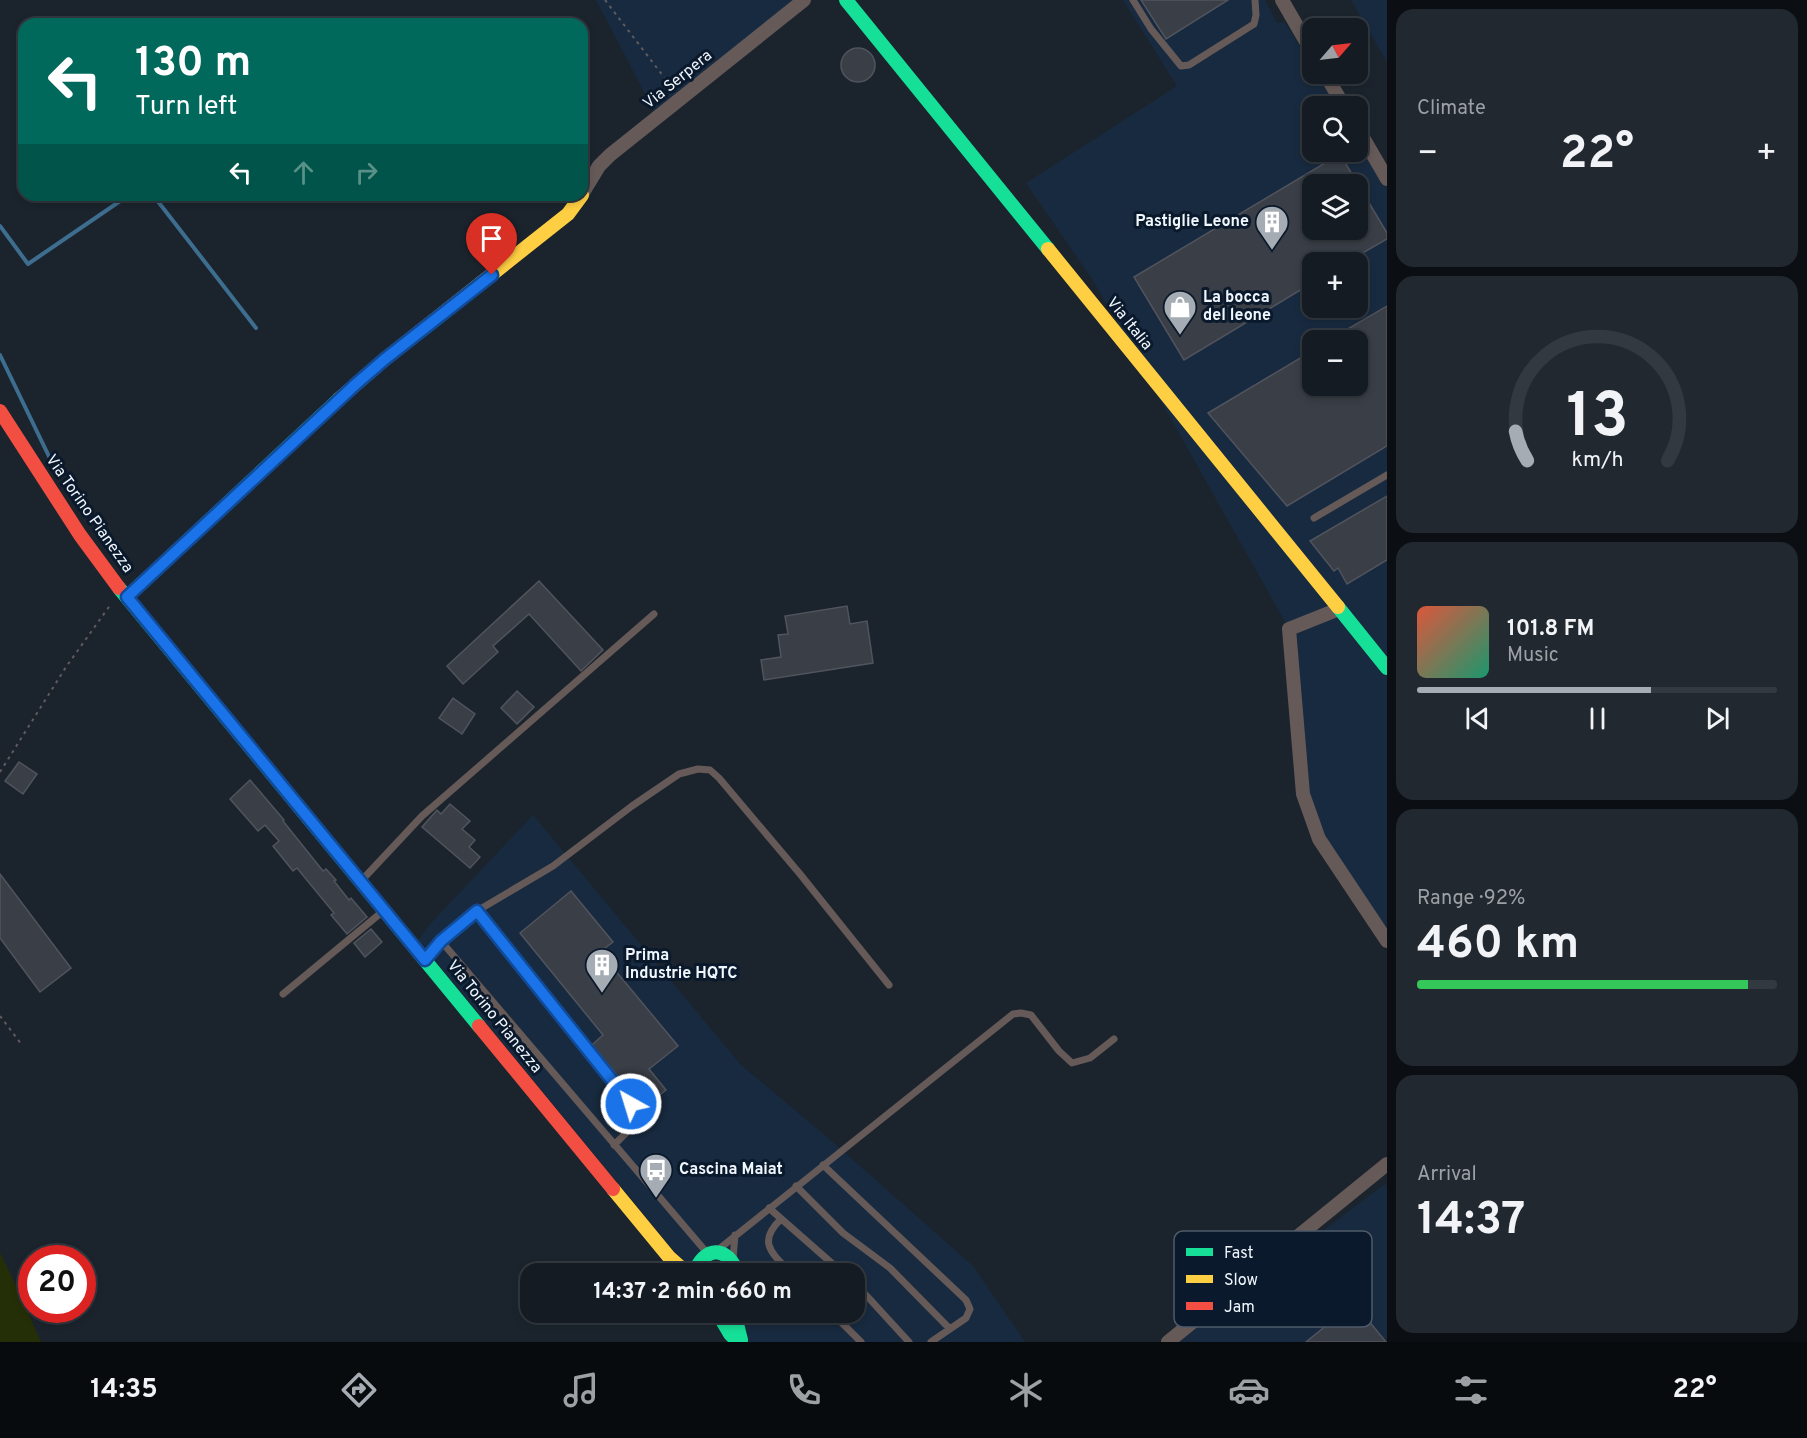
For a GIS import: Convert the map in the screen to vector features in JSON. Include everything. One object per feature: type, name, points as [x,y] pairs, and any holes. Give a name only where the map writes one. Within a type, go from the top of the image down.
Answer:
[{"type":"street","name":"Via Serpera","points":[[588,184],[599,165],[610,155],[804,0]]},
{"type":"street","name":"Via Italia","points":[[846,0],[1387,668]]},
{"type":"street","points":[[1282,0],[1302,35]]},
{"type":"street","points":[[1368,146],[1387,179]]},
{"type":"street","name":"Via Serpera","points":[[124,594],[356,384],[568,214],[578,201]]},
{"type":"street","name":"Via Torino Pianezza","points":[[0,411],[80,535],[124,594],[676,1263]]},
{"type":"street","points":[[1339,609],[1289,629],[1303,794],[1319,839],[1387,941]]},
{"type":"street","points":[[1305,1231],[1387,1164]]},
{"type":"street","points":[[658,1243],[701,1254],[728,1256],[735,1263]]},
{"type":"street","points":[[697,1263],[701,1254]]},
{"type":"street","points":[[724,1323],[730,1334],[740,1342]]},
{"type":"street","points":[[735,1323],[740,1342]]},
{"type":"street","points":[[1168,1342],[1186,1327]]},
{"type":"lane","points":[[1133,0],[1151,29],[1181,66],[1189,65],[1254,24],[1255,0]]},
{"type":"lane","points":[[1314,518],[1387,475]]},
{"type":"lane","points":[[360,882],[422,816],[654,614]]},
{"type":"lane","points":[[425,960],[441,941],[477,911],[553,866],[632,806],[680,774],[698,769],[710,770],[719,778],[889,985]]},
{"type":"lane","points":[[283,994],[384,910]]},
{"type":"lane","points":[[477,911],[631,1104],[635,1114],[635,1124],[614,1145]]},
{"type":"lane","points":[[441,941],[614,1145],[701,1254],[735,1235],[1013,1014],[1031,1015],[1059,1051],[1072,1063],[1090,1058],[1114,1039]]},
{"type":"lane","points":[[823,1165],[966,1300],[969,1309],[966,1318],[931,1342]]},
{"type":"lane","points":[[796,1186],[843,1233],[890,1268],[950,1329]]},
{"type":"lane","points":[[769,1208],[832,1263]]},
{"type":"lane","points":[[782,1219],[773,1227],[768,1240],[770,1250],[782,1263]]},
{"type":"lane","points":[[733,1260],[735,1235]]},
{"type":"lane","points":[[865,1294],[909,1342]]},
{"type":"lane","points":[[842,1323],[861,1342]]},
{"type":"path","points":[[605,0],[680,99]]},
{"type":"path","points":[[0,772],[66,667],[124,594]]},
{"type":"path","points":[[0,1016],[22,1045]]},
{"type":"shaded area","points":[[596,0],[804,0],[657,117]]},
{"type":"shaded area","points":[[1123,0],[1265,0],[1277,23],[1285,22],[1302,50],[1302,84],[1322,84],[1330,96],[1302,96],[1302,162],[1368,162],[1368,157],[1387,188],[1387,941],[1319,839],[1303,794],[1289,629],[1094,282],[1026,183],[1177,86]]},
{"type":"shaded area","points":[[1351,0],[1387,0],[1387,62],[1368,29],[1368,18],[1361,18]]},
{"type":"shaded area","points":[[533,815],[741,1065],[834,1143],[973,1266],[1025,1342],[748,1342],[732,1323],[865,1323],[865,1263],[684,1263],[418,940],[432,922]]},
{"type":"shaded area","points":[[1385,1184],[1387,1186],[1387,1342],[1175,1342],[1195,1327],[1372,1327],[1372,1231],[1323,1231]]},
{"type":"green space","points":[[0,1253],[18,1290],[18,1323],[33,1323],[41,1342],[0,1342]]},
{"type":"building","points":[[1141,0],[1228,0],[1166,39]]},
{"type":"building","points":[[858,48],[870,53],[875,65],[870,77],[858,82],[846,77],[841,65],[846,53]]},
{"type":"building","name":"Pastiglie Leone","points":[[1327,162],[1345,162],[1352,174],[1307,174]]},
{"type":"building","name":"Pastiglie Leone","points":[[1302,177],[1302,240],[1368,240],[1368,201],[1387,233],[1387,239],[1364,252],[1302,252],[1302,289],[1184,360],[1134,277]]},
{"type":"building","points":[[1387,306],[1387,446],[1287,506],[1208,413],[1302,357],[1302,396],[1368,396],[1368,330],[1346,330]]},
{"type":"building","points":[[1387,496],[1387,560],[1347,584],[1338,568],[1334,571],[1310,541]]},
{"type":"building","points":[[539,581],[603,650],[581,671],[529,614],[493,646],[498,652],[463,684],[447,666]]},
{"type":"building","points":[[847,606],[850,624],[867,621],[873,663],[764,680],[761,660],[781,657],[778,635],[788,634],[785,616]]},
{"type":"building","points":[[517,691],[534,707],[517,724],[501,708]]},
{"type":"building","points":[[453,698],[475,714],[462,734],[439,718]]},
{"type":"building","points":[[19,762],[37,774],[23,794],[5,781]]},
{"type":"building","points":[[250,780],[323,871],[326,869],[349,900],[351,898],[367,917],[347,934],[331,915],[334,913],[297,868],[293,871],[273,846],[279,841],[265,825],[258,831],[230,799]]},
{"type":"building","points":[[450,804],[470,821],[462,829],[475,840],[469,847],[480,857],[470,868],[422,827],[437,810],[441,814]]},
{"type":"building","points":[[0,874],[71,968],[40,992],[0,938]]},
{"type":"building","name":"Prima Industrie HQTC","points":[[571,891],[613,942],[600,952],[678,1046],[649,1069],[666,1090],[644,1108],[592,1045],[603,1035],[520,933]]},
{"type":"building","points":[[371,929],[382,942],[365,957],[354,943]]},
{"type":"building","points":[[1372,1325],[1386,1342],[1306,1342],[1324,1327],[1372,1327]]},
{"type":"waterway","points":[[0,226],[28,264],[120,201]]},
{"type":"waterway","points":[[158,201],[256,328]]},
{"type":"waterway","points":[[0,355],[57,473]]},
{"type":"traffic: fast","points":[[846,0],[1048,249]]},
{"type":"traffic: fast","points":[[127,597],[339,399]]},
{"type":"traffic: fast","points":[[119,588],[479,1026]]},
{"type":"traffic: fast","points":[[1338,607],[1387,668]]},
{"type":"traffic: fast","points":[[699,1263],[716,1252],[733,1263]]},
{"type":"traffic: fast","points":[[724,1323],[738,1342]]},
{"type":"traffic: fast","points":[[737,1323],[741,1340]]},
{"type":"traffic: slow","points":[[339,399],[385,359],[568,214],[578,201]]},
{"type":"traffic: slow","points":[[1048,249],[1338,607]]},
{"type":"traffic: slow","points":[[613,1189],[676,1263]]},
{"type":"traffic: jam","points":[[0,411],[80,535],[119,588]]},
{"type":"traffic: jam","points":[[479,1026],[613,1189]]},
{"type":"place","name":"Pastiglie Leone","points":[[1272,251]]},
{"type":"place","name":"La bocca del leone","points":[[1180,336]]},
{"type":"place","name":"Prima Industrie HQTC","points":[[602,994]]},
{"type":"place","name":"Cascina Maiat","points":[[656,1199]]},
{"type":"route","points":[[492,275],[356,384],[127,597],[425,960],[441,941],[477,911],[631,1104]]}]
